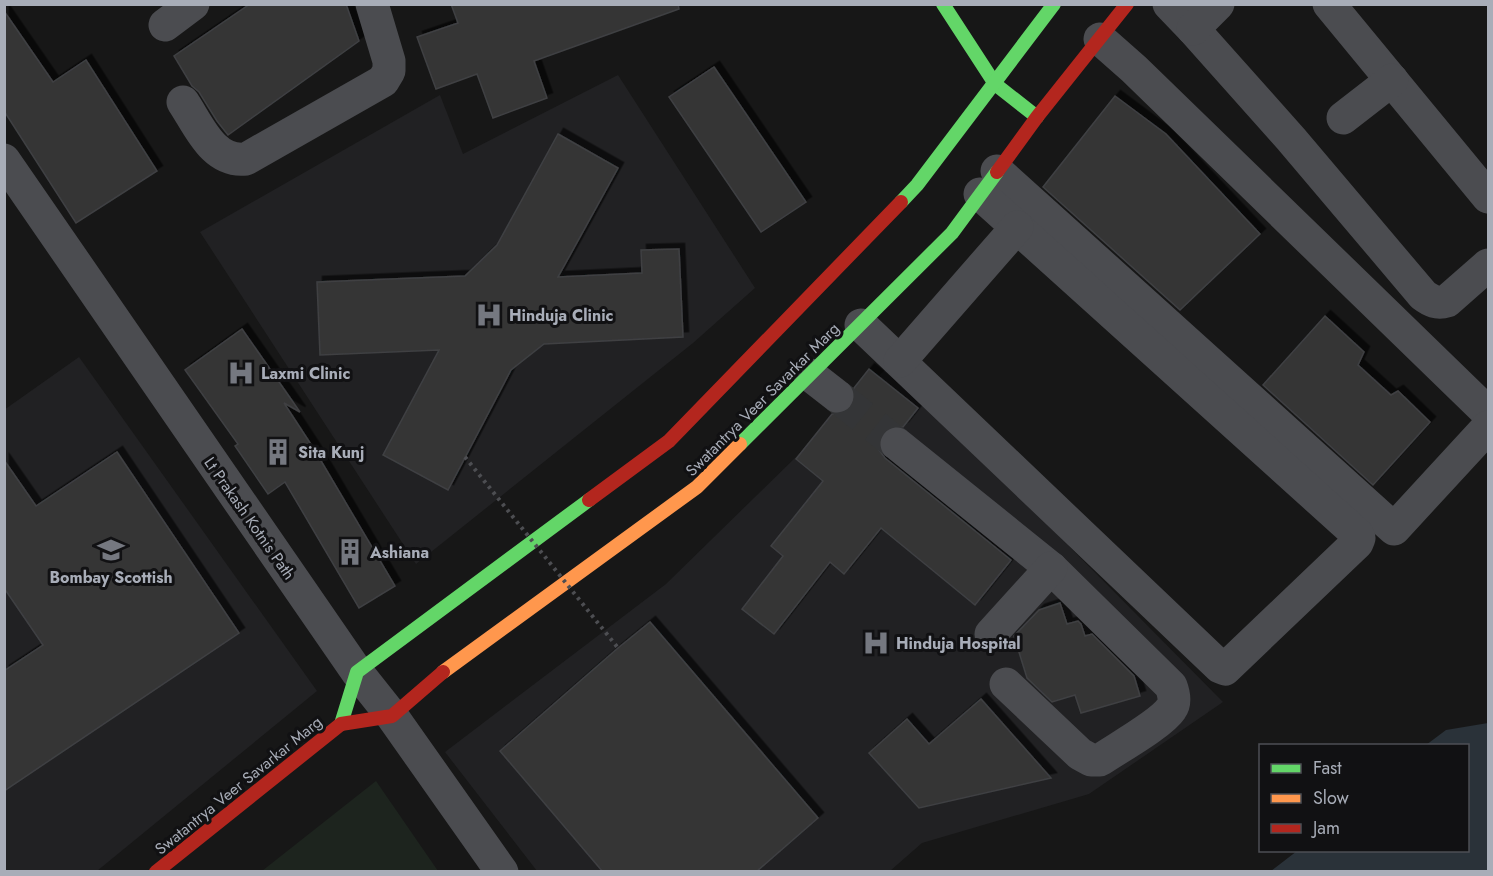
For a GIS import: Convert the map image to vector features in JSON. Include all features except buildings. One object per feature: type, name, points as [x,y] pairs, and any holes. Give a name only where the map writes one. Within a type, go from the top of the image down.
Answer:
[{"type":"main road","points":[[943,4],[995,84],[1037,117]]},
{"type":"main road","points":[[357,672],[669,441],[917,185],[1054,4]]},
{"type":"main road","name":"Swatantrya Veer Savarkar Marg","points":[[156,872],[341,723],[392,716],[437,677],[697,487],[952,233],[1037,117],[1127,4]]},
{"type":"main road","name":"Swatantrya Veer Savarkar Marg","points":[[341,723],[357,672]]},
{"type":"street","points":[[165,25],[193,4]]},
{"type":"street","points":[[183,102],[216,150],[226,158],[246,159],[383,81],[389,71],[389,61],[372,4]]},
{"type":"street","points":[[1169,4],[1291,139],[1423,295],[1433,302],[1447,301],[1488,265]]},
{"type":"street","points":[[1193,28],[1218,4]]},
{"type":"street","points":[[1329,4],[1488,196]]},
{"type":"street","points":[[1100,39],[1134,69],[1488,413]]},
{"type":"street","points":[[1343,118],[1392,80]]},
{"type":"street","name":"Lt Prakash Kotnis Path","points":[[4,160],[357,672],[392,716],[502,872]]},
{"type":"street","points":[[861,325],[1220,667],[1225,669],[1357,543],[1359,538],[1357,534],[1017,227],[989,182]]},
{"type":"street","points":[[989,182],[1394,529],[1488,427]]},
{"type":"street","points":[[900,361],[1017,227]]},
{"type":"street","points":[[810,375],[837,396]]},
{"type":"street","points":[[897,444],[1052,568],[1171,686],[1175,697],[1172,708],[1162,718],[1100,760],[1091,760],[1080,754],[1006,684]]},
{"type":"street","points":[[991,634],[1052,568]]},
{"type":"path","points":[[465,457],[618,648]]},
{"type":"shaded area","name":"Hinduja Clinic","points":[[618,75],[755,288],[693,343],[416,564],[200,232],[440,95],[463,154]]},
{"type":"shaded area","name":"Bombay Scottish","points":[[79,357],[317,691],[97,871],[5,871],[4,410]]},
{"type":"shaded area","name":"Hinduja Hospital","points":[[890,365],[1223,702],[1089,794],[922,843],[890,871],[537,871],[445,752],[666,584]]},
{"type":"shaded area","points":[[1488,723],[1488,871],[1271,871],[1296,852],[1469,852],[1469,744],[1427,744],[1446,730]]},
{"type":"shaded area","points":[[376,781],[438,871],[262,871]]},
{"type":"tunnel","points":[[837,396],[897,444]]},
{"type":"traffic: fast","points":[[943,4],[995,84],[1037,117]]},
{"type":"traffic: fast","points":[[901,202],[917,185],[1054,4]]},
{"type":"traffic: fast","points":[[740,444],[952,233],[997,172]]},
{"type":"traffic: fast","points":[[341,724],[357,672],[589,500]]},
{"type":"traffic: slow","points":[[443,672],[697,487],[740,444]]},
{"type":"traffic: jam","points":[[997,172],[1037,117],[1127,4]]},
{"type":"traffic: jam","points":[[589,500],[669,441],[901,202]]},
{"type":"traffic: jam","points":[[156,872],[341,724],[392,716],[443,672]]},
{"type":"place","name":"Hinduja Clinic","points":[[489,315]]},
{"type":"place","name":"Laxmi Clinic","points":[[241,373]]},
{"type":"place","name":"Sita Kunj","points":[[278,452]]},
{"type":"place","name":"Bombay Scottish","points":[[111,550]]},
{"type":"place","name":"Ashiana","points":[[350,552]]},
{"type":"place","name":"Hinduja Hospital","points":[[876,643]]}]
